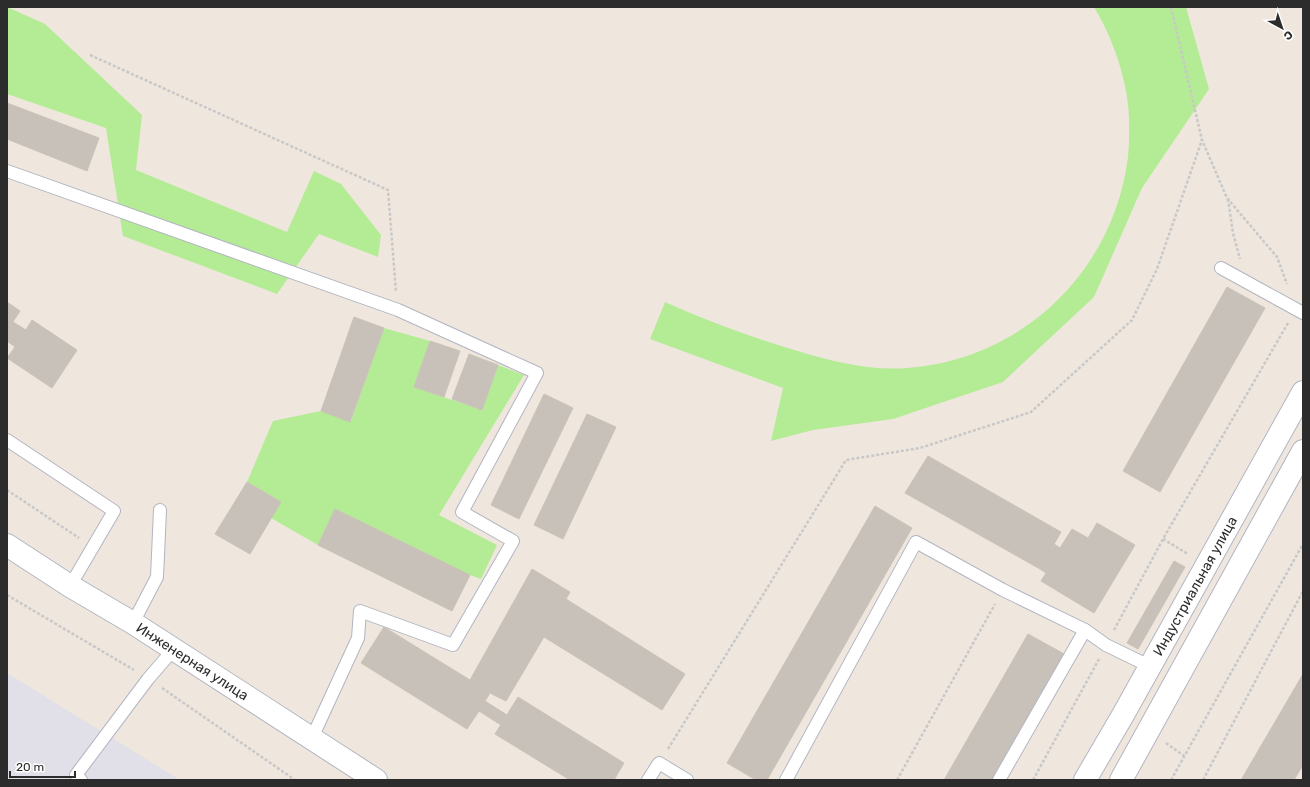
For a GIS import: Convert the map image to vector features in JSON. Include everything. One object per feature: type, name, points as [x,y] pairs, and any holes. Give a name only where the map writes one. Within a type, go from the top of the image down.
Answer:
[{"type":"street","name":"Индустриальная улица","points":[[1085,780],[1303,392]]},
{"type":"street","name":"Индустриальная улица","points":[[1121,780],[1303,451]]},
{"type":"street","name":"Инженерная улица","points":[[7,544],[70,586],[133,623],[376,780]]},
{"type":"lane","points":[[7,171],[398,310],[537,373],[462,512],[513,541],[453,645],[360,611],[358,638],[312,738]]},
{"type":"lane","points":[[1221,268],[1299,311]]},
{"type":"lane","points":[[7,440],[114,511],[70,586]]},
{"type":"lane","points":[[133,623],[157,577],[160,510]]},
{"type":"lane","points":[[786,780],[916,542],[1003,590],[1085,630],[1106,645],[1149,668]]},
{"type":"lane","points":[[999,780],[1085,630]]},
{"type":"lane","points":[[77,778],[148,679],[173,650]]},
{"type":"lane","points":[[648,780],[659,764],[686,780]]},
{"type":"path","points":[[1172,7],[1202,140],[1227,198],[1233,233],[1245,281]]},
{"type":"path","points":[[90,55],[388,190],[398,310]]},
{"type":"path","points":[[659,764],[846,460],[920,448],[1031,412],[1132,320],[1157,269],[1202,140]]},
{"type":"path","points":[[1034,780],[1163,538],[1299,311],[1277,257],[1227,198]]},
{"type":"path","points":[[7,490],[93,547]]},
{"type":"path","points":[[1171,780],[1303,544]]},
{"type":"path","points":[[897,780],[1003,590]]},
{"type":"path","points":[[1203,780],[1303,591]]},
{"type":"path","points":[[1098,662],[1105,665]]},
{"type":"shaded area","points":[[7,673],[180,780],[7,780]]},
{"type":"green space","points":[[7,7],[45,24],[142,115],[136,170],[287,232],[314,171],[341,184],[381,235],[378,257],[319,234],[277,294],[123,236],[106,128],[7,94]]},
{"type":"green space","points":[[1094,7],[1186,7],[1209,89],[1142,188],[1094,297],[1003,382],[893,419],[813,430],[771,441],[783,388],[650,339],[665,302],[732,329],[801,352],[853,365],[894,369],[949,361],[988,348],[1024,328],[1055,302],[1082,272],[1104,237],[1119,198],[1128,157],[1129,113],[1123,76],[1117,55]]},
{"type":"green space","points":[[384,328],[430,341],[414,387],[482,410],[498,365],[524,375],[439,515],[497,545],[481,579],[335,509],[318,545],[271,518],[281,502],[247,482],[273,421],[321,411],[351,421]]},
{"type":"building","points":[[7,103],[99,138],[87,171],[7,139]]},
{"type":"building","points":[[1227,287],[1265,308],[1160,492],[1123,471]]},
{"type":"building","points":[[7,302],[20,311],[7,331]]},
{"type":"building","points":[[354,317],[384,328],[350,422],[321,411]]},
{"type":"building","points":[[32,320],[77,350],[52,388],[7,358],[15,347],[7,341],[7,331],[13,322],[26,330]]},
{"type":"building","points":[[430,341],[460,351],[444,397],[414,387]]},
{"type":"building","points":[[469,354],[498,365],[482,410],[452,399]]},
{"type":"building","points":[[544,394],[573,408],[519,519],[491,505]]},
{"type":"building","points":[[587,414],[616,427],[563,539],[534,525]]},
{"type":"building","points":[[928,456],[1061,532],[1040,569],[905,493]]},
{"type":"building","points":[[247,482],[281,502],[250,554],[215,534]]},
{"type":"building","points":[[875,506],[912,528],[767,780],[756,780],[727,763]]},
{"type":"building","points":[[335,509],[470,575],[452,611],[318,545]]},
{"type":"building","points":[[1097,523],[1135,545],[1094,613],[1041,581],[1046,573],[1040,569],[1054,544],[1060,548],[1072,529],[1088,538]]},
{"type":"building","points":[[1174,561],[1185,567],[1138,649],[1127,643]]},
{"type":"building","points":[[532,569],[570,592],[566,599],[685,674],[662,710],[544,637],[506,701],[490,693],[485,701],[507,715],[501,725],[479,711],[467,729],[361,663],[384,627],[470,680]]},
{"type":"building","points":[[1028,634],[1066,655],[994,780],[944,780]]},
{"type":"building","points":[[1303,674],[1303,765],[1294,780],[1241,780]]},
{"type":"building","points":[[518,697],[624,763],[614,780],[570,780],[495,734]]}]
